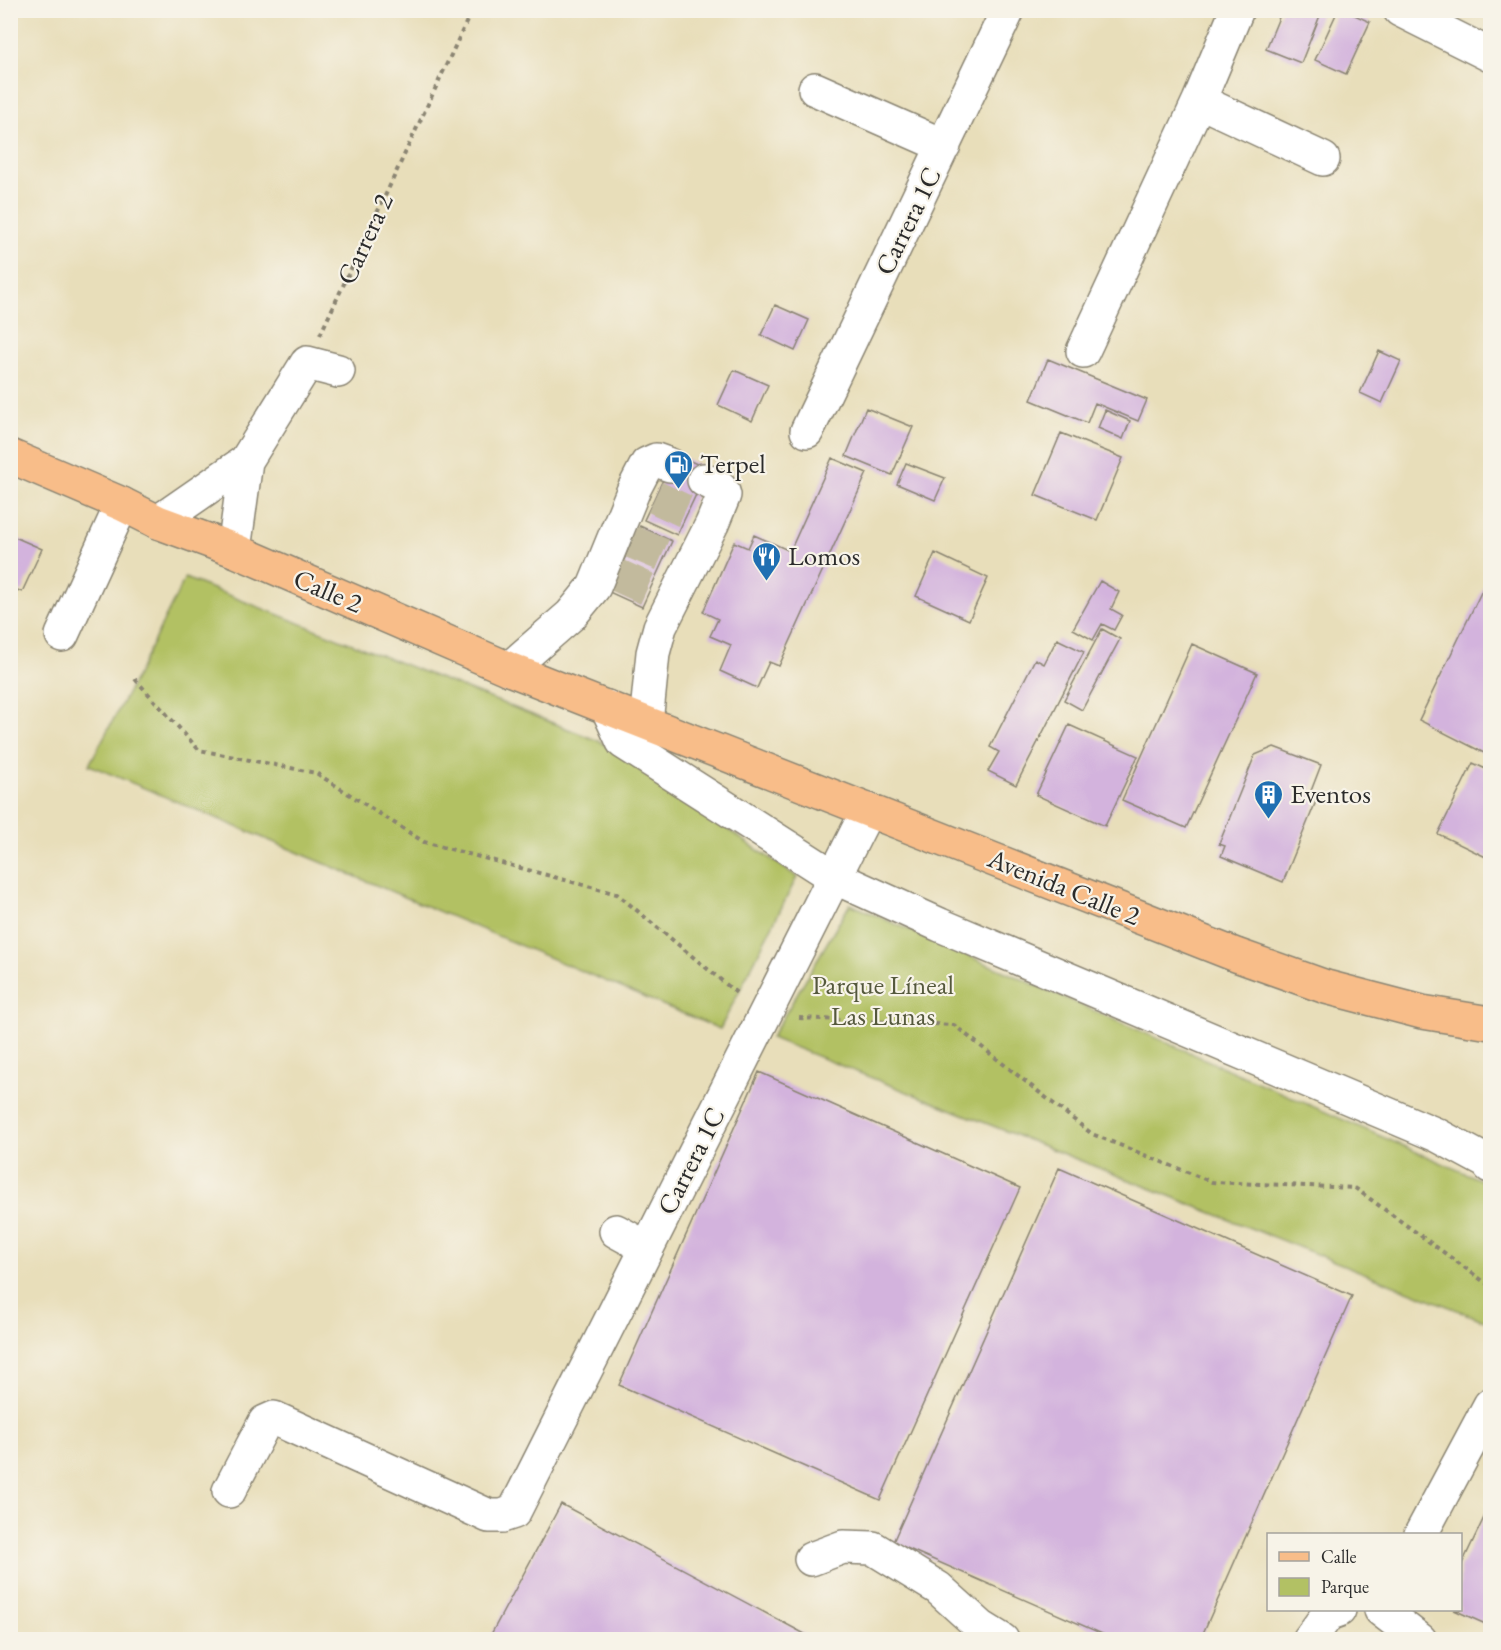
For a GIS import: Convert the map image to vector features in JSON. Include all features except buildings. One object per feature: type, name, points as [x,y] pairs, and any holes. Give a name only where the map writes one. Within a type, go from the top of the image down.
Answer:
[{"type":"main road","name":"Calle 2","points":[[10,456],[158,522],[234,550],[509,669],[646,723]]},
{"type":"main road","name":"Avenida Calle 2","points":[[646,723],[1236,955],[1326,987],[1422,1012],[1491,1023]]},
{"type":"street","name":"Carrera 1C","points":[[807,431],[1008,10]]},
{"type":"street","points":[[1083,351],[1199,101],[1237,10]]},
{"type":"street","points":[[1400,10],[1435,18],[1482,58]]},
{"type":"street","points":[[815,89],[944,146]]},
{"type":"street","points":[[1199,101],[1323,159]]},
{"type":"street","points":[[158,522],[246,461],[307,363],[338,371]]},
{"type":"street","points":[[509,669],[571,615],[609,571],[645,493],[650,461],[656,460],[670,465]]},
{"type":"street","points":[[234,550],[246,461]]},
{"type":"street","points":[[646,723],[653,653],[660,627],[661,596],[700,518],[724,495],[723,490],[719,487],[704,480]]},
{"type":"street","points":[[62,635],[122,504]]},
{"type":"street","points":[[607,708],[623,742],[834,877],[940,925],[1437,1135],[1491,1166]]},
{"type":"street","name":"Carrera 1C","points":[[229,1491],[265,1422],[274,1418],[489,1516],[502,1516],[514,1512],[868,810]]},
{"type":"street","points":[[616,1231],[647,1248]]},
{"type":"street","points":[[1422,1533],[1491,1406]]},
{"type":"street","points":[[811,1559],[843,1547],[873,1548],[938,1588],[981,1627],[1002,1640]]},
{"type":"street","points":[[1309,1640],[1328,1614],[1336,1611]]},
{"type":"street","points":[[1383,1611],[1420,1640]]},
{"type":"path","name":"Carrera 2","points":[[307,363],[472,10]]},
{"type":"green space","name":"Parque Líneal Las Lunas","points":[[185,578],[601,742],[797,877],[720,1029],[89,765]]},
{"type":"green space","name":"Parque Líneal Las Lunas","points":[[850,904],[1481,1180],[1490,1192],[1490,1323],[771,1038]]},
{"type":"tunnel","points":[[655,497],[687,512]]},
{"type":"tunnel","points":[[632,542],[665,556]]},
{"type":"tunnel","points":[[617,575],[650,590]]},
{"type":"place","name":"Terpel","points":[[679,490]]},
{"type":"place","name":"Lomos","points":[[767,582]]},
{"type":"place","name":"Eventos","points":[[1269,820]]}]
